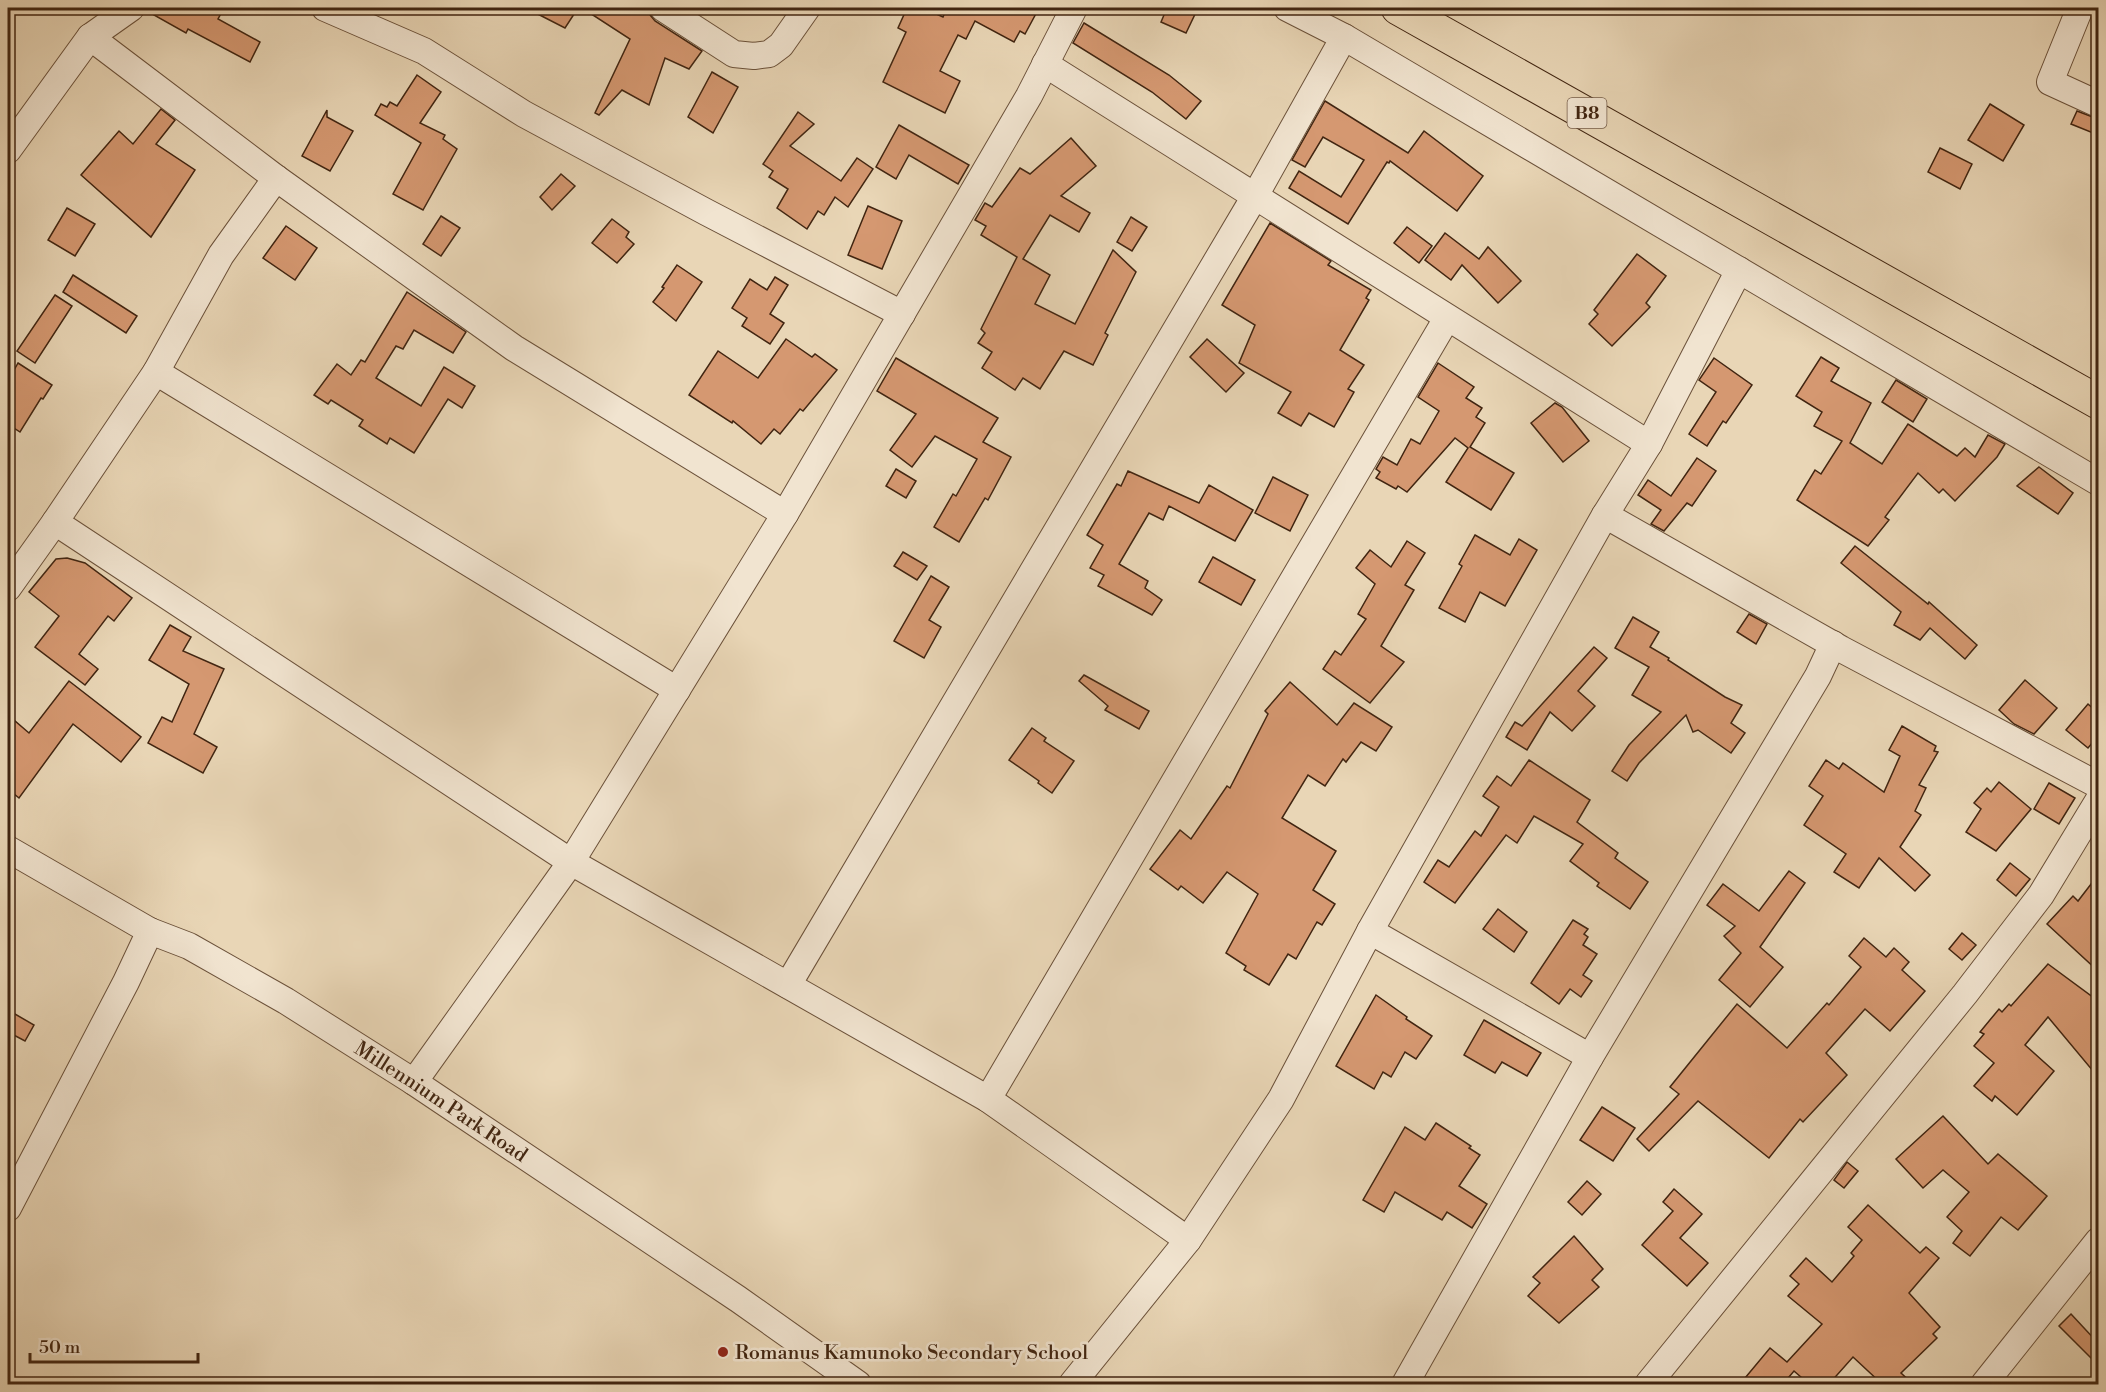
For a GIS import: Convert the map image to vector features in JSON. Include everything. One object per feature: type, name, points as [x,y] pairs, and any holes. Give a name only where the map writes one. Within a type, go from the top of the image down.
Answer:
[{"type":"highway","name":"B8","points":[[1398,8],[2098,402]]},
{"type":"street","points":[[8,150],[90,37],[131,8]]},
{"type":"street","points":[[325,8],[424,51],[524,114],[705,212],[902,314]]},
{"type":"street","points":[[663,8],[734,54],[754,56],[769,54],[781,45],[807,8]]},
{"type":"street","points":[[414,1082],[571,862],[677,690],[785,514],[1029,96],[1074,8]]},
{"type":"street","points":[[1287,8],[1344,37],[2098,482]]},
{"type":"street","points":[[2080,8],[2050,82],[2098,104]]},
{"type":"street","points":[[90,37],[276,178],[514,348],[785,514]]},
{"type":"street","points":[[788,985],[1255,196],[1344,37]]},
{"type":"street","points":[[1045,64],[1648,444]]},
{"type":"street","points":[[8,588],[156,372],[221,255],[276,178]]},
{"type":"street","points":[[1072,1384],[1188,1240],[1281,1099],[1370,931],[1605,515],[1648,444],[1739,270]]},
{"type":"street","points":[[988,1099],[1448,318]]},
{"type":"street","points":[[156,372],[677,690]]},
{"type":"street","points":[[1605,515],[1833,644],[2098,785]]},
{"type":"street","points":[[55,522],[571,862],[988,1099],[1188,1240]]},
{"type":"street","points":[[1405,1384],[1590,1057],[1818,676],[1833,644]]},
{"type":"street","points":[[1648,1384],[2041,895],[2098,801]]},
{"type":"street","name":"Millennium Park Road","points":[[8,849],[150,931],[189,946],[286,1001],[414,1082],[738,1299],[858,1384]]},
{"type":"street","points":[[8,1208],[126,982],[150,931]]},
{"type":"street","points":[[1370,931],[1590,1057]]},
{"type":"street","points":[[1984,1384],[2098,1241]]},
{"type":"building","points":[[146,8],[224,8],[218,19],[260,42],[250,62],[188,29],[186,33],[145,10]]},
{"type":"building","points":[[526,8],[578,8],[565,28]]},
{"type":"building","points":[[582,8],[648,8],[655,21],[702,51],[689,69],[665,58],[649,105],[622,90],[599,115],[595,113],[630,39]]},
{"type":"building","points":[[907,8],[923,8],[943,17],[947,8],[1039,8],[1025,34],[1020,31],[1014,42],[975,21],[966,39],[958,35],[940,71],[960,81],[945,113],[883,82],[906,32],[898,28]]},
{"type":"building","points":[[1167,8],[1198,8],[1186,33],[1161,22]]},
{"type":"building","points":[[1084,23],[1169,75],[1201,101],[1186,119],[1152,92],[1073,43]]},
{"type":"building","points":[[712,72],[738,87],[713,133],[688,117]]},
{"type":"building","points":[[417,75],[441,92],[420,123],[445,135],[443,139],[457,149],[423,210],[393,194],[421,143],[375,115],[381,104],[387,107],[390,102],[397,106]]},
{"type":"building","points":[[1325,101],[1408,153],[1424,131],[1483,176],[1457,211],[1390,161],[1387,162],[1348,224],[1289,188],[1299,171],[1341,197],[1364,160],[1323,137],[1305,167],[1292,160]]},
{"type":"building","points":[[1990,104],[2024,125],[2003,161],[1968,140]]},
{"type":"building","points":[[161,109],[175,120],[156,144],[195,170],[151,237],[81,175],[119,131],[133,144]]},
{"type":"building","points":[[327,110],[327,117],[353,131],[330,171],[302,156]]},
{"type":"building","points":[[2077,111],[2098,119],[2098,135],[2071,124]]},
{"type":"building","points":[[798,112],[814,124],[790,146],[841,181],[857,158],[873,169],[848,207],[835,197],[824,215],[818,211],[807,229],[777,208],[788,189],[769,177],[773,171],[763,164]]},
{"type":"building","points":[[899,125],[969,165],[958,184],[909,155],[896,179],[876,167]]},
{"type":"building","points":[[1071,138],[1096,166],[1061,196],[1090,213],[1079,232],[1050,215],[1023,259],[1050,275],[1035,304],[1075,324],[1113,250],[1136,272],[1105,333],[1108,335],[1093,365],[1064,351],[1040,389],[1023,378],[1015,390],[982,368],[992,352],[978,343],[985,333],[981,329],[1017,257],[981,235],[986,226],[975,220],[985,203],[992,207],[1020,168],[1030,174]]},
{"type":"building","points":[[1940,148],[1972,164],[1960,189],[1928,172]]},
{"type":"building","points":[[561,174],[575,186],[552,210],[540,197]]},
{"type":"building","points":[[868,206],[902,221],[882,269],[848,255]]},
{"type":"building","points":[[67,208],[95,224],[75,256],[48,240]]},
{"type":"building","points":[[441,216],[460,228],[441,256],[423,244]]},
{"type":"building","points":[[1131,217],[1147,227],[1132,251],[1117,242]]},
{"type":"building","points":[[612,219],[629,232],[626,237],[634,244],[617,263],[592,243]]},
{"type":"building","points":[[1270,223],[1331,261],[1328,265],[1371,290],[1366,298],[1369,300],[1340,350],[1364,365],[1348,389],[1354,392],[1334,427],[1309,413],[1301,426],[1278,413],[1291,392],[1239,363],[1255,325],[1222,305]]},
{"type":"building","points":[[286,226],[317,248],[295,280],[263,258]]},
{"type":"building","points":[[1407,227],[1432,246],[1419,263],[1394,243]]},
{"type":"building","points":[[1445,233],[1479,259],[1488,247],[1521,281],[1498,303],[1462,265],[1451,280],[1425,260]]},
{"type":"building","points":[[1637,254],[1666,276],[1646,303],[1650,307],[1612,346],[1589,324],[1598,314],[1594,310]]},
{"type":"building","points":[[677,265],[702,282],[676,321],[653,302]]},
{"type":"building","points":[[73,275],[137,316],[126,333],[63,292]]},
{"type":"building","points":[[775,277],[788,285],[770,314],[784,323],[770,344],[742,326],[747,318],[732,308],[750,279],[767,290]]},
{"type":"building","points":[[407,292],[466,332],[453,353],[414,330],[403,349],[396,346],[376,378],[421,406],[444,367],[475,386],[462,408],[448,399],[414,453],[390,438],[387,444],[359,426],[363,420],[331,400],[328,404],[314,395],[337,364],[351,375],[361,360],[365,362]]},
{"type":"building","points":[[55,295],[72,306],[35,363],[17,351]]},
{"type":"building","points":[[786,339],[812,357],[815,354],[837,370],[803,411],[800,409],[780,434],[774,429],[761,444],[733,421],[732,423],[689,395],[718,351],[758,378]]},
{"type":"building","points":[[1207,339],[1244,373],[1226,392],[1190,357]]},
{"type":"building","points":[[1821,357],[1839,368],[1831,381],[1871,403],[1850,443],[1882,464],[1908,424],[1957,456],[1965,448],[1975,457],[1988,435],[2005,444],[1997,457],[1955,501],[1943,489],[1939,493],[1918,473],[1885,517],[1889,520],[1868,546],[1797,500],[1815,470],[1821,474],[1842,441],[1814,426],[1822,412],[1796,396]]},
{"type":"building","points":[[896,358],[998,418],[983,442],[1011,457],[988,500],[985,498],[959,542],[934,527],[953,494],[956,496],[977,459],[935,436],[912,467],[890,450],[916,414],[877,391]]},
{"type":"building","points":[[1714,358],[1752,385],[1726,423],[1723,421],[1707,446],[1689,434],[1716,392],[1699,380]]},
{"type":"building","points":[[18,363],[52,385],[20,432],[8,424],[8,381]]},
{"type":"building","points":[[1438,363],[1474,387],[1466,398],[1482,408],[1476,417],[1485,423],[1470,447],[1514,473],[1491,510],[1446,482],[1468,448],[1455,438],[1407,492],[1376,478],[1380,472],[1376,469],[1383,457],[1397,465],[1411,439],[1420,444],[1439,411],[1418,397]]},
{"type":"building","points":[[1896,380],[1927,399],[1913,422],[1882,402]]},
{"type":"building","points":[[1555,403],[1562,407],[1589,441],[1563,462],[1531,423]]},
{"type":"building","points":[[1697,458],[1716,471],[1692,506],[1687,503],[1664,531],[1651,524],[1661,510],[1638,495],[1648,480],[1671,496]]},
{"type":"building","points":[[2039,467],[2073,493],[2058,514],[2017,486]]},
{"type":"building","points":[[896,469],[916,481],[906,498],[886,486]]},
{"type":"building","points":[[1128,471],[1199,503],[1209,485],[1253,510],[1235,541],[1169,506],[1163,520],[1149,513],[1119,564],[1148,581],[1145,588],[1162,600],[1152,615],[1098,586],[1104,575],[1090,568],[1103,545],[1087,535],[1117,484],[1121,486]]},
{"type":"building","points":[[1273,477],[1308,495],[1290,531],[1255,513]]},
{"type":"building","points":[[1475,535],[1510,555],[1519,539],[1537,550],[1505,606],[1480,592],[1465,622],[1439,608],[1462,566],[1459,564]]},
{"type":"building","points":[[1407,541],[1425,553],[1405,585],[1414,590],[1381,646],[1404,662],[1370,703],[1323,669],[1335,651],[1341,655],[1366,619],[1358,614],[1375,584],[1356,568],[1370,550],[1391,567]]},
{"type":"building","points":[[1855,546],[1928,604],[1929,602],[1977,645],[1965,659],[1930,628],[1920,640],[1894,625],[1901,612],[1841,563]]},
{"type":"building","points":[[903,552],[927,566],[917,580],[894,566]]},
{"type":"building","points":[[1213,557],[1255,580],[1241,605],[1199,582]]},
{"type":"building","points":[[67,558],[85,563],[132,598],[114,621],[108,616],[79,654],[98,669],[85,685],[35,647],[59,616],[29,592],[56,559]]},
{"type":"building","points":[[931,576],[949,587],[929,620],[941,627],[924,658],[894,641]]},
{"type":"building","points":[[1749,614],[1767,624],[1756,644],[1737,632]]},
{"type":"building","points":[[1633,617],[1659,632],[1650,647],[1725,697],[1742,705],[1731,723],[1745,733],[1731,753],[1698,730],[1693,732],[1686,715],[1639,763],[1627,781],[1612,771],[1629,745],[1661,712],[1632,695],[1649,667],[1615,648]]},
{"type":"building","points":[[170,625],[191,637],[183,651],[224,669],[194,734],[217,747],[203,773],[148,743],[162,717],[172,722],[189,684],[149,660]]},
{"type":"building","points":[[1594,647],[1607,658],[1578,691],[1595,706],[1572,731],[1550,712],[1527,750],[1506,737],[1515,722],[1522,726]]},
{"type":"building","points":[[1084,675],[1149,711],[1139,729],[1105,710],[1108,706],[1079,681]]},
{"type":"building","points":[[2025,680],[2057,708],[2034,734],[2014,724],[1999,710]]},
{"type":"building","points":[[69,681],[141,737],[121,762],[73,724],[19,798],[8,789],[8,715],[29,733]]},
{"type":"building","points":[[1290,682],[1337,725],[1354,703],[1392,727],[1376,751],[1361,742],[1346,762],[1343,759],[1325,786],[1308,775],[1282,818],[1336,851],[1313,890],[1335,904],[1322,925],[1317,922],[1296,959],[1288,954],[1269,985],[1244,970],[1246,966],[1226,953],[1258,894],[1227,872],[1203,903],[1181,886],[1178,890],[1150,869],[1180,830],[1191,839],[1227,786],[1230,788],[1268,714],[1265,711]]},
{"type":"building","points":[[2088,704],[2098,713],[2098,736],[2088,748],[2066,730]]},
{"type":"building","points":[[1902,726],[1936,746],[1934,751],[1938,752],[1919,785],[1926,788],[1915,811],[1921,815],[1900,847],[1930,875],[1915,891],[1879,858],[1859,888],[1834,872],[1846,854],[1804,825],[1823,796],[1809,786],[1826,760],[1839,769],[1843,763],[1884,792],[1900,756],[1889,750]]},
{"type":"building","points":[[1032,728],[1046,738],[1044,741],[1074,761],[1052,793],[1009,760]]},
{"type":"building","points":[[1529,760],[1590,800],[1577,822],[1618,853],[1615,858],[1648,882],[1630,909],[1597,886],[1599,883],[1570,861],[1583,844],[1534,816],[1517,843],[1506,835],[1455,903],[1424,882],[1438,860],[1449,867],[1475,831],[1481,836],[1499,807],[1483,796],[1497,776],[1511,786]]},
{"type":"building","points":[[1999,782],[2031,809],[1996,851],[1966,832],[1981,809],[1974,803],[1987,788],[1991,792]]},
{"type":"building","points":[[2049,783],[2075,798],[2059,824],[2034,809]]},
{"type":"building","points":[[2010,863],[2030,879],[2016,896],[1997,880]]},
{"type":"building","points":[[1789,871],[1805,883],[1760,947],[1783,967],[1750,1007],[1719,980],[1741,953],[1724,936],[1735,926],[1707,905],[1723,884],[1759,911]]},
{"type":"building","points":[[2098,875],[2098,971],[2047,924],[2073,896],[2078,901]]},
{"type":"building","points":[[1498,909],[1527,932],[1514,952],[1483,929]]},
{"type":"building","points":[[1573,920],[1588,929],[1584,934],[1588,937],[1583,945],[1597,954],[1583,975],[1592,981],[1581,997],[1570,989],[1559,1004],[1531,983]]},
{"type":"building","points":[[1962,933],[1976,945],[1962,960],[1949,949]]},
{"type":"building","points":[[1864,938],[1886,957],[1894,948],[1909,962],[1902,970],[1925,991],[1890,1031],[1865,1009],[1826,1053],[1847,1075],[1803,1122],[1800,1119],[1769,1158],[1698,1101],[1649,1151],[1637,1139],[1679,1094],[1670,1087],[1737,1004],[1787,1048],[1827,1003],[1829,1005],[1861,967],[1849,956]]},
{"type":"building","points":[[2048,964],[2098,1001],[2098,1077],[2048,1017],[2025,1045],[2054,1071],[2017,1115],[1995,1096],[1992,1101],[1974,1086],[1994,1063],[1974,1046],[1984,1034],[1980,1032],[1999,1009],[2002,1012],[2009,1004],[2011,1006]]},
{"type":"building","points":[[1376,995],[1432,1036],[1416,1059],[1405,1052],[1391,1077],[1383,1072],[1374,1089],[1336,1066]]},
{"type":"building","points":[[8,1010],[34,1025],[25,1041],[8,1032]]},
{"type":"building","points":[[1484,1020],[1541,1053],[1527,1076],[1502,1062],[1495,1073],[1464,1055]]},
{"type":"building","points":[[1602,1107],[1635,1128],[1613,1161],[1580,1140]]},
{"type":"building","points":[[1943,1116],[1988,1164],[1998,1154],[2047,1196],[2018,1230],[2001,1217],[1970,1256],[1953,1243],[1962,1231],[1947,1217],[1969,1192],[1943,1170],[1923,1188],[1896,1159]]},
{"type":"building","points":[[1436,1123],[1471,1146],[1469,1148],[1480,1155],[1459,1186],[1487,1204],[1472,1228],[1447,1212],[1442,1220],[1395,1192],[1384,1212],[1363,1200],[1405,1127],[1425,1140]]},
{"type":"building","points":[[1847,1162],[1858,1171],[1844,1188],[1834,1180]]},
{"type":"building","points":[[1587,1181],[1601,1194],[1582,1215],[1568,1202]]},
{"type":"building","points":[[1674,1189],[1702,1214],[1680,1238],[1708,1263],[1687,1286],[1642,1245],[1673,1211],[1663,1202]]},
{"type":"building","points":[[1868,1205],[1920,1253],[1926,1247],[1939,1258],[1909,1293],[1940,1327],[1933,1334],[1937,1338],[1901,1373],[1913,1384],[1882,1384],[1853,1357],[1829,1384],[1809,1384],[1794,1371],[1783,1384],[1740,1384],[1770,1348],[1787,1362],[1822,1324],[1788,1296],[1799,1284],[1790,1276],[1806,1258],[1832,1282],[1854,1256],[1851,1253],[1862,1240],[1848,1227]]},
{"type":"building","points":[[1574,1236],[1603,1269],[1592,1280],[1599,1287],[1559,1323],[1528,1296],[1540,1283],[1533,1277]]},
{"type":"building","points":[[2071,1314],[2098,1343],[2098,1365],[2059,1326]]},
{"type":"place","name":"Romanus Kamunoko Secondary School","points":[[723,1352]]}]
